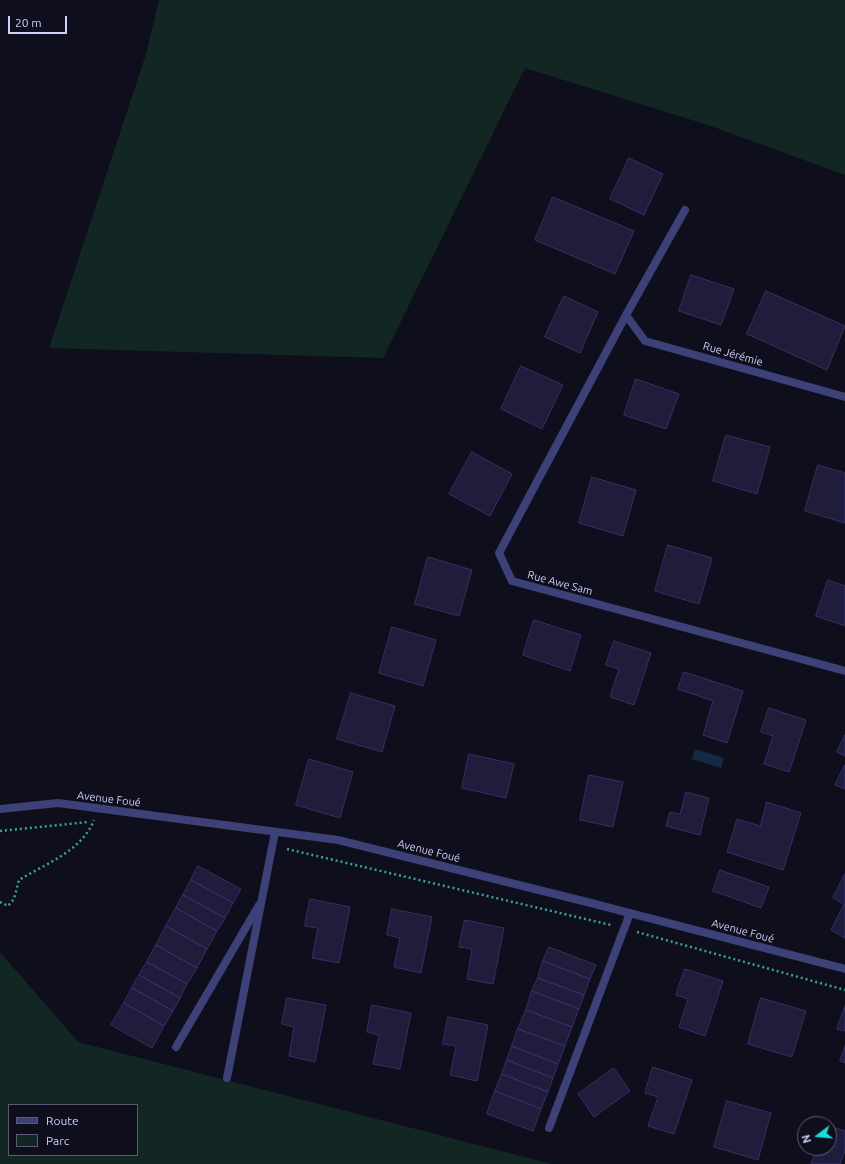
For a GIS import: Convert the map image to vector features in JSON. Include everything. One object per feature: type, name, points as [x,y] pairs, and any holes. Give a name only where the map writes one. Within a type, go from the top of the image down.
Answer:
[{"type":"street","points":[[626,315],[685,210]]},
{"type":"street","name":"Rue Jérémie","points":[[626,315],[645,341],[845,397]]},
{"type":"street","name":"Rue Awe Sam","points":[[626,315],[499,553],[512,581],[845,671]]},
{"type":"street","name":"Avenue Foué","points":[[0,809],[58,803],[338,840],[630,913],[845,969]]},
{"type":"street","points":[[227,1078],[275,832]]},
{"type":"street","points":[[176,1048],[261,900]]},
{"type":"street","points":[[549,1128],[630,913]]},
{"type":"path","points":[[0,902],[8,906],[14,899],[18,880],[68,852],[90,832],[99,809]]},
{"type":"path","points":[[0,831],[93,822],[101,823]]},
{"type":"path","points":[[272,846],[624,928],[845,990]]},
{"type":"green space","points":[[159,0],[845,0],[845,175],[711,126],[525,68],[383,358],[49,348],[146,54]]},
{"type":"green space","points":[[0,952],[78,1042],[552,1164],[0,1164]]},
{"type":"water","points":[[695,749],[724,758],[721,768],[692,759]]},
{"type":"building","points":[[629,158],[663,174],[644,215],[610,199]]},
{"type":"building","points":[[553,197],[634,231],[615,274],[535,240]]},
{"type":"building","points":[[691,275],[734,289],[721,325],[679,311]]},
{"type":"building","points":[[766,291],[845,326],[827,370],[747,334]]},
{"type":"building","points":[[564,296],[598,312],[580,353],[545,337]]},
{"type":"building","points":[[521,366],[563,385],[542,429],[501,409]]},
{"type":"building","points":[[636,379],[679,394],[666,429],[624,415]]},
{"type":"building","points":[[726,435],[770,447],[757,494],[713,481]]},
{"type":"building","points":[[472,452],[512,474],[490,516],[449,494]]},
{"type":"building","points":[[818,465],[845,473],[845,523],[805,511]]},
{"type":"building","points":[[592,477],[636,490],[623,536],[579,523]]},
{"type":"building","points":[[668,545],[712,558],[699,604],[655,591]]},
{"type":"building","points":[[428,557],[472,570],[459,616],[415,604]]},
{"type":"building","points":[[828,580],[845,586],[845,626],[816,616]]},
{"type":"building","points":[[534,620],[581,635],[570,671],[523,655]]},
{"type":"building","points":[[392,627],[436,640],[423,686],[379,673]]},
{"type":"building","points":[[614,641],[651,653],[634,705],[610,697],[619,669],[606,665]]},
{"type":"building","points":[[684,672],[743,691],[727,743],[703,735],[713,701],[678,689]]},
{"type":"building","points":[[351,693],[395,706],[382,752],[337,739]]},
{"type":"building","points":[[769,708],[806,720],[789,772],[764,764],[773,736],[761,732]]},
{"type":"building","points":[[845,735],[845,756],[837,752]]},
{"type":"building","points":[[469,754],[514,764],[506,798],[462,788]]},
{"type":"building","points":[[309,759],[353,772],[340,818],[296,805]]},
{"type":"building","points":[[845,765],[845,789],[835,785]]},
{"type":"building","points":[[589,775],[623,782],[613,827],[580,820]]},
{"type":"building","points":[[686,792],[709,798],[700,835],[666,826],[670,812],[680,814]]},
{"type":"building","points":[[767,802],[801,813],[783,870],[727,852],[737,819],[760,826]]},
{"type":"building","points":[[198,866],[241,889],[233,903],[191,880]]},
{"type":"building","points":[[720,870],[769,887],[761,908],[713,891]]},
{"type":"building","points":[[845,874],[845,938],[831,930],[844,904],[833,898]]},
{"type":"building","points":[[191,880],[233,903],[225,918],[183,895]]},
{"type":"building","points":[[183,895],[225,918],[217,931],[176,908]]},
{"type":"building","points":[[310,899],[350,907],[339,963],[312,958],[318,928],[305,926]]},
{"type":"building","points":[[176,908],[217,931],[207,949],[166,926]]},
{"type":"building","points":[[392,909],[432,917],[421,973],[394,967],[400,938],[387,935]]},
{"type":"building","points":[[465,920],[504,928],[493,984],[467,979],[472,949],[459,947]]},
{"type":"building","points":[[166,926],[207,949],[197,968],[156,945]]},
{"type":"building","points":[[156,945],[197,968],[187,984],[147,962]]},
{"type":"building","points":[[549,947],[596,965],[590,979],[543,961]]},
{"type":"building","points":[[543,961],[590,979],[584,995],[538,978]]},
{"type":"building","points":[[147,962],[187,984],[180,998],[139,975]]},
{"type":"building","points":[[685,969],[723,981],[705,1036],[679,1027],[688,999],[676,995]]},
{"type":"building","points":[[139,975],[180,998],[173,1011],[132,988]]},
{"type":"building","points":[[538,978],[584,995],[579,1009],[532,991]]},
{"type":"building","points":[[132,988],[173,1011],[164,1026],[124,1003]]},
{"type":"building","points":[[532,991],[579,1009],[572,1027],[526,1010]]},
{"type":"building","points":[[287,998],[326,1005],[315,1062],[289,1056],[294,1027],[282,1024]]},
{"type":"building","points":[[761,998],[806,1011],[792,1057],[748,1044]]},
{"type":"building","points":[[124,1003],[164,1026],[152,1048],[111,1025]]},
{"type":"building","points":[[372,1005],[411,1013],[400,1069],[373,1064],[379,1035],[367,1032]]},
{"type":"building","points":[[845,1006],[845,1031],[837,1029]]},
{"type":"building","points":[[526,1010],[572,1027],[565,1046],[518,1029]]},
{"type":"building","points":[[448,1017],[488,1025],[477,1081],[450,1075],[456,1046],[443,1044]]},
{"type":"building","points":[[518,1029],[565,1046],[558,1064],[512,1046]]},
{"type":"building","points":[[512,1046],[558,1064],[553,1078],[507,1060]]},
{"type":"building","points":[[845,1046],[845,1063],[840,1061]]},
{"type":"building","points":[[507,1060],[553,1078],[548,1092],[502,1074]]},
{"type":"building","points":[[653,1067],[692,1080],[674,1134],[648,1126],[658,1097],[645,1093]]},
{"type":"building","points":[[614,1068],[630,1091],[594,1117],[578,1094]]},
{"type":"building","points":[[502,1074],[548,1092],[541,1109],[495,1091]]},
{"type":"building","points":[[495,1091],[541,1109],[533,1131],[487,1114]]},
{"type":"building","points":[[727,1101],[771,1113],[758,1160],[714,1147]]},
{"type":"building","points":[[837,1128],[845,1131],[845,1150],[840,1164],[811,1164],[814,1156],[837,1156]]}]
